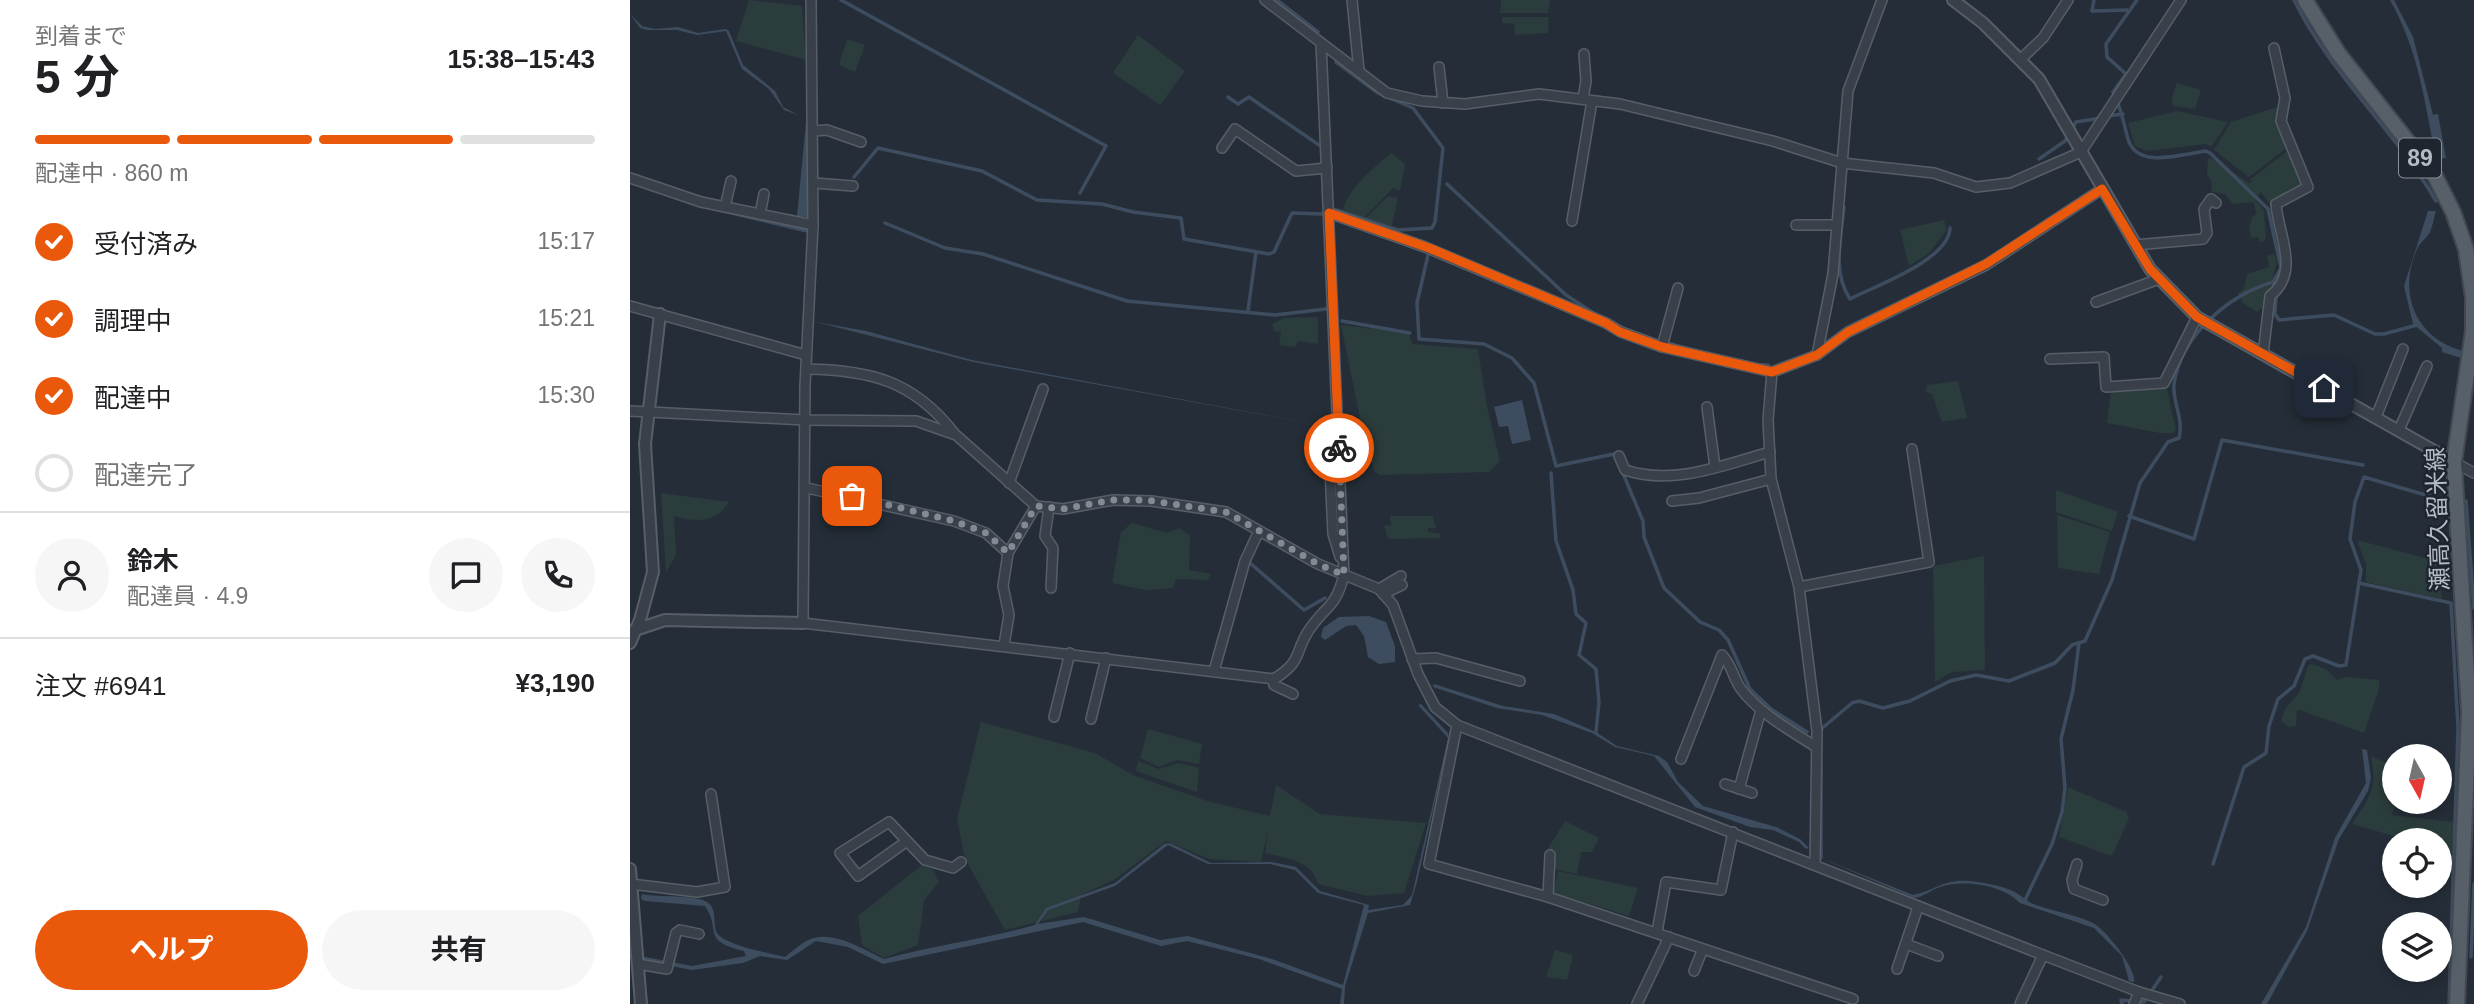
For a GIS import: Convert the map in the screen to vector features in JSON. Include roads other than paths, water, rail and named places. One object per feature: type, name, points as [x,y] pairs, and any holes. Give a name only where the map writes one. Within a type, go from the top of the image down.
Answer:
[{"type":"main road","name":"瀬高久留米線","points":[[2305,0],[2338,53],[2435,176],[2453,212],[2466,249],[2473,298],[2472,341],[2454,462],[2472,712],[2457,1004]]},
{"type":"street","points":[[803,623],[807,488],[806,355],[814,183],[811,0]]},
{"type":"street","points":[[1265,0],[1387,93],[1422,102],[1443,103],[1465,104],[1539,94],[1620,104],[1773,141],[1842,163],[1934,173],[1976,187],[2010,183],[2081,152],[2181,0]]},
{"type":"street","points":[[1352,0],[1359,71]]},
{"type":"street","points":[[1817,355],[1833,274],[1848,91],[1882,0]]},
{"type":"street","points":[[1954,0],[1983,23],[2039,79],[2135,245],[2159,279],[2197,317],[2474,473]]},
{"type":"street","points":[[2021,59],[2043,38],[2068,0]]},
{"type":"street","points":[[635,623],[665,620],[803,623],[1274,678],[1297,660],[1308,631],[1338,598],[1344,572],[1321,43]]},
{"type":"street","points":[[2263,354],[2270,296],[2277,290],[2287,263],[2276,204],[2308,187],[2281,121],[2286,98],[2274,48]]},
{"type":"street","points":[[1572,221],[1587,100],[1584,54]]},
{"type":"street","points":[[1439,67],[1443,103]]},
{"type":"street","points":[[1222,148],[1235,129],[1296,171],[1327,168]]},
{"type":"street","points":[[814,131],[827,130],[861,142]]},
{"type":"street","points":[[630,178],[724,207],[813,225]]},
{"type":"street","points":[[724,207],[730,181]]},
{"type":"street","points":[[814,183],[853,186]]},
{"type":"street","points":[[1329,213],[1429,248],[1606,323],[1620,332],[1662,347],[1772,372],[1817,355],[1848,332],[1986,264],[2102,189]]},
{"type":"street","points":[[760,214],[764,194]]},
{"type":"street","points":[[2135,245],[2203,239],[2207,233],[2204,209],[2206,202],[2211,199],[2216,203]]},
{"type":"street","points":[[1796,225],[1837,225]]},
{"type":"street","points":[[2096,303],[2159,279]]},
{"type":"street","points":[[1662,347],[1678,288]]},
{"type":"street","points":[[630,306],[806,355]]},
{"type":"street","points":[[630,643],[635,623],[651,585],[654,557],[646,444],[647,412],[660,314]]},
{"type":"street","points":[[2050,359],[2104,357],[2106,387],[2164,383],[2197,317]]},
{"type":"street","points":[[2376,417],[2403,349]]},
{"type":"street","points":[[2399,430],[2427,366]]},
{"type":"street","points":[[806,369],[876,375],[895,382],[943,419],[956,435],[1036,506],[1063,509],[1113,500],[1150,501],[1226,512],[1381,592],[1393,605],[1412,659],[1435,707],[1457,725],[1815,864],[1918,907],[2139,992],[2180,1004]]},
{"type":"street","points":[[1772,372],[1771,479],[1799,587],[1816,747],[1815,864]]},
{"type":"street","points":[[1009,482],[1043,389]]},
{"type":"street","points":[[1707,407],[1715,467]]},
{"type":"street","points":[[630,411],[805,420],[916,421],[956,435]]},
{"type":"street","points":[[1799,587],[1929,562],[1912,449]]},
{"type":"street","points":[[1619,456],[1625,470],[1662,477],[1715,467],[1770,452]]},
{"type":"street","points":[[1672,501],[1771,479]]},
{"type":"street","points":[[807,488],[954,521],[986,533],[1008,553]]},
{"type":"street","points":[[1004,645],[1009,615],[1003,586],[1008,553],[1036,506]]},
{"type":"street","points":[[1049,508],[1045,536],[1053,548],[1051,589]]},
{"type":"street","points":[[1214,671],[1245,561],[1259,531]]},
{"type":"street","points":[[1381,592],[1402,581]]},
{"type":"street","points":[[1054,717],[1070,653]]},
{"type":"street","points":[[1681,759],[1722,655],[1729,662],[1740,687],[1761,710],[1816,747]]},
{"type":"street","points":[[1091,719],[1106,658]]},
{"type":"street","points":[[1412,659],[1436,658],[1520,681]]},
{"type":"street","points":[[1274,678],[1274,685],[1293,694]]},
{"type":"street","points":[[1739,789],[1761,710]]},
{"type":"street","points":[[1457,725],[1429,864],[1548,897],[1657,932],[1702,951],[1853,999]]},
{"type":"street","points":[[1725,785],[1752,793]]},
{"type":"street","points":[[631,884],[697,892],[725,887],[711,794]]},
{"type":"street","points":[[907,841],[858,876],[840,853],[888,822],[907,841],[925,860],[953,868],[961,862]]},
{"type":"street","points":[[1657,932],[1666,882],[1721,890],[1733,832]]},
{"type":"street","points":[[1548,897],[1550,856]]},
{"type":"street","points":[[2077,864],[2072,880],[2074,889],[2103,900]]},
{"type":"street","points":[[630,869],[641,1004]]},
{"type":"street","points":[[1897,969],[1918,907]]},
{"type":"street","points":[[638,964],[667,969],[676,933],[680,930],[699,934]]},
{"type":"street","points":[[1637,1004],[1669,937]]},
{"type":"street","points":[[1906,944],[1938,956]]},
{"type":"street","points":[[1695,971],[1702,951]]},
{"type":"street","points":[[2020,1004],[2043,955]]},
{"type":"street","points":[[2134,1004],[2139,992]]},
{"type":"water","points":[[2390,0],[2394,0],[2413,37],[2433,115],[2438,114],[2446,158],[2436,159],[2414,58]]},
{"type":"water","points":[[630,14],[642,26],[655,29],[678,27],[698,33],[726,29],[743,65],[775,91],[783,107],[798,115],[784,110],[769,89],[742,69],[726,31],[697,35],[677,30],[647,30],[640,28]]},
{"type":"water","points":[[806,122],[809,122],[807,172],[810,179],[807,217],[797,216]]},
{"type":"water","points":[[2428,211],[2436,211],[2430,232],[2418,247],[2411,268],[2411,302],[2417,317],[2427,330],[2455,349],[2474,353],[2474,362],[2442,352],[2442,348],[2413,324],[2404,286]]},
{"type":"water","points":[[816,322],[866,331],[972,360],[1324,426],[973,362]]},
{"type":"water","points":[[1522,400],[1531,440],[1512,444],[1508,426],[1499,427],[1494,407]]},
{"type":"water","points":[[1369,616],[1386,622],[1395,646],[1395,662],[1379,664],[1368,657],[1364,636],[1356,625],[1346,626],[1325,640],[1321,637],[1323,628],[1339,617]]},
{"type":"water","points":[[1434,684],[1503,706],[1554,714],[1596,732],[1617,746],[1659,756],[1667,762],[1678,782],[1703,806],[1776,827],[1800,839],[1809,848],[1806,849],[1799,842],[1773,830],[1750,827],[1695,807],[1654,756],[1615,747],[1592,733],[1542,715],[1497,708],[1433,687]]},
{"type":"water","points":[[1421,704],[1448,733],[1449,739],[1417,882],[1410,905],[1368,913],[1345,986],[1344,1004],[1340,1004],[1342,989],[1259,959],[1187,941],[1161,946],[1083,922],[883,964],[848,947],[816,941],[787,960],[760,956],[743,963],[692,970],[630,958],[630,954],[692,966],[746,956],[744,951],[717,939],[705,906],[645,901],[641,899],[642,894],[694,898],[707,902],[714,912],[717,933],[729,942],[749,948],[785,957],[810,939],[832,937],[884,959],[1035,925],[1046,908],[1115,883],[1164,844],[1170,843],[1211,863],[1272,862],[1296,867],[1320,891],[1369,905],[1368,910],[1403,905],[1412,895],[1448,738],[1418,705]],"holes":[[[1168,845],[1208,864],[1270,864],[1295,870],[1318,893],[1364,905],[1343,985],[1272,959],[1188,936],[1160,940],[1084,917],[1038,924],[1048,910],[1115,886]]]},
{"type":"water","points":[[2362,749],[2367,750],[2371,778],[2368,791],[2339,839],[2307,931],[2267,1004],[2261,1004],[2306,927],[2335,838],[2366,783]]},
{"type":"water","points":[[1821,858],[1913,895],[1946,883],[1986,883],[2008,889],[2033,904],[2079,917],[2093,923],[2112,941],[2131,968],[2134,982],[2129,981],[2122,956],[2094,928],[2020,903],[1994,888],[1971,884],[1950,885],[1914,898]]},
{"type":"waterway","points":[[841,0],[1106,146],[1080,193]]},
{"type":"waterway","points":[[1277,0],[1318,32]]},
{"type":"waterway","points":[[2094,0],[2092,11],[2127,10]]},
{"type":"waterway","points":[[2137,0],[2106,44],[2107,57],[2126,74],[2113,92],[2128,139],[2133,149],[2150,157],[2173,157],[2206,151],[2268,209],[2281,268],[2273,282]]},
{"type":"waterway","points":[[2294,0],[2326,53],[2402,150],[2436,201]]},
{"type":"waterway","points":[[854,177],[878,148],[982,171],[1037,200],[1102,204],[1133,212],[1181,218],[1184,239],[1269,254],[1274,252],[1292,213],[1322,214],[1336,210],[1398,230],[1432,228],[1435,222],[1443,148],[1413,108],[1378,93],[1336,62]]},
{"type":"waterway","points":[[1228,97],[1238,104],[1249,97],[1319,145]]},
{"type":"waterway","points":[[2108,116],[2123,114]]},
{"type":"waterway","points":[[2039,159],[2065,141],[2076,122],[2101,118]]},
{"type":"waterway","points":[[1447,184],[1566,295],[1595,314]]},
{"type":"waterway","points":[[1844,207],[1839,266],[1844,289],[1850,299],[1925,261],[1946,240],[1950,228]]},
{"type":"waterway","points":[[715,209],[807,231]]},
{"type":"waterway","points":[[885,223],[945,248],[983,254],[1127,301],[1275,315],[1326,309]]},
{"type":"waterway","points":[[1248,311],[1256,252]]},
{"type":"waterway","points":[[1428,255],[1417,303],[1419,339],[1484,344],[1512,358],[1534,383],[1556,466],[1614,454],[1616,458]]},
{"type":"waterway","points":[[1820,730],[1852,703],[1859,701],[1883,708],[1910,701],[1950,681],[1976,675],[2009,681],[2055,663],[2072,645],[2085,641],[2112,580],[2140,483],[2168,442],[2179,438],[2180,424],[2174,384],[2186,349],[2224,307],[2256,288],[2273,282],[2274,287]]},
{"type":"waterway","points":[[2276,295],[2275,314],[2279,320],[2334,315],[2375,334],[2417,325]]},
{"type":"waterway","points":[[1342,321],[1410,333]]},
{"type":"waterway","points":[[1663,342],[1693,350]]},
{"type":"waterway","points":[[1758,365],[1768,365]]},
{"type":"waterway","points":[[2129,516],[2194,539],[2222,440],[2363,465]]},
{"type":"waterway","points":[[1622,471],[1643,521],[1644,537],[1664,588],[1700,622],[1719,630],[1728,640],[1750,689],[1771,709],[1807,732]]},
{"type":"waterway","points":[[1551,473],[1556,541],[1573,590],[1576,614],[1586,623],[1579,655],[1596,669],[1599,702],[1596,732]]},
{"type":"waterway","points":[[2213,864],[2244,767],[2266,753],[2269,726],[2278,699],[2294,686],[2305,659],[2313,656],[2339,666],[2346,665],[2361,570],[2350,539],[2355,502],[2364,477],[2446,501]]},
{"type":"waterway","points":[[2466,501],[2474,608]]},
{"type":"waterway","points":[[1250,563],[1304,610],[1325,598]]},
{"type":"waterway","points":[[2359,583],[2451,603],[2458,728],[2449,1004]]},
{"type":"waterway","points":[[2025,900],[2052,844],[2062,812],[2065,788],[2061,739],[2073,690],[2079,643]]},
{"type":"waterway","points":[[1821,763],[1821,858]]},
{"type":"waterway","points":[[2471,957],[2474,884]]},
{"type":"waterway","points":[[2122,1004],[2121,1000],[2144,1002],[2161,977]]}]
